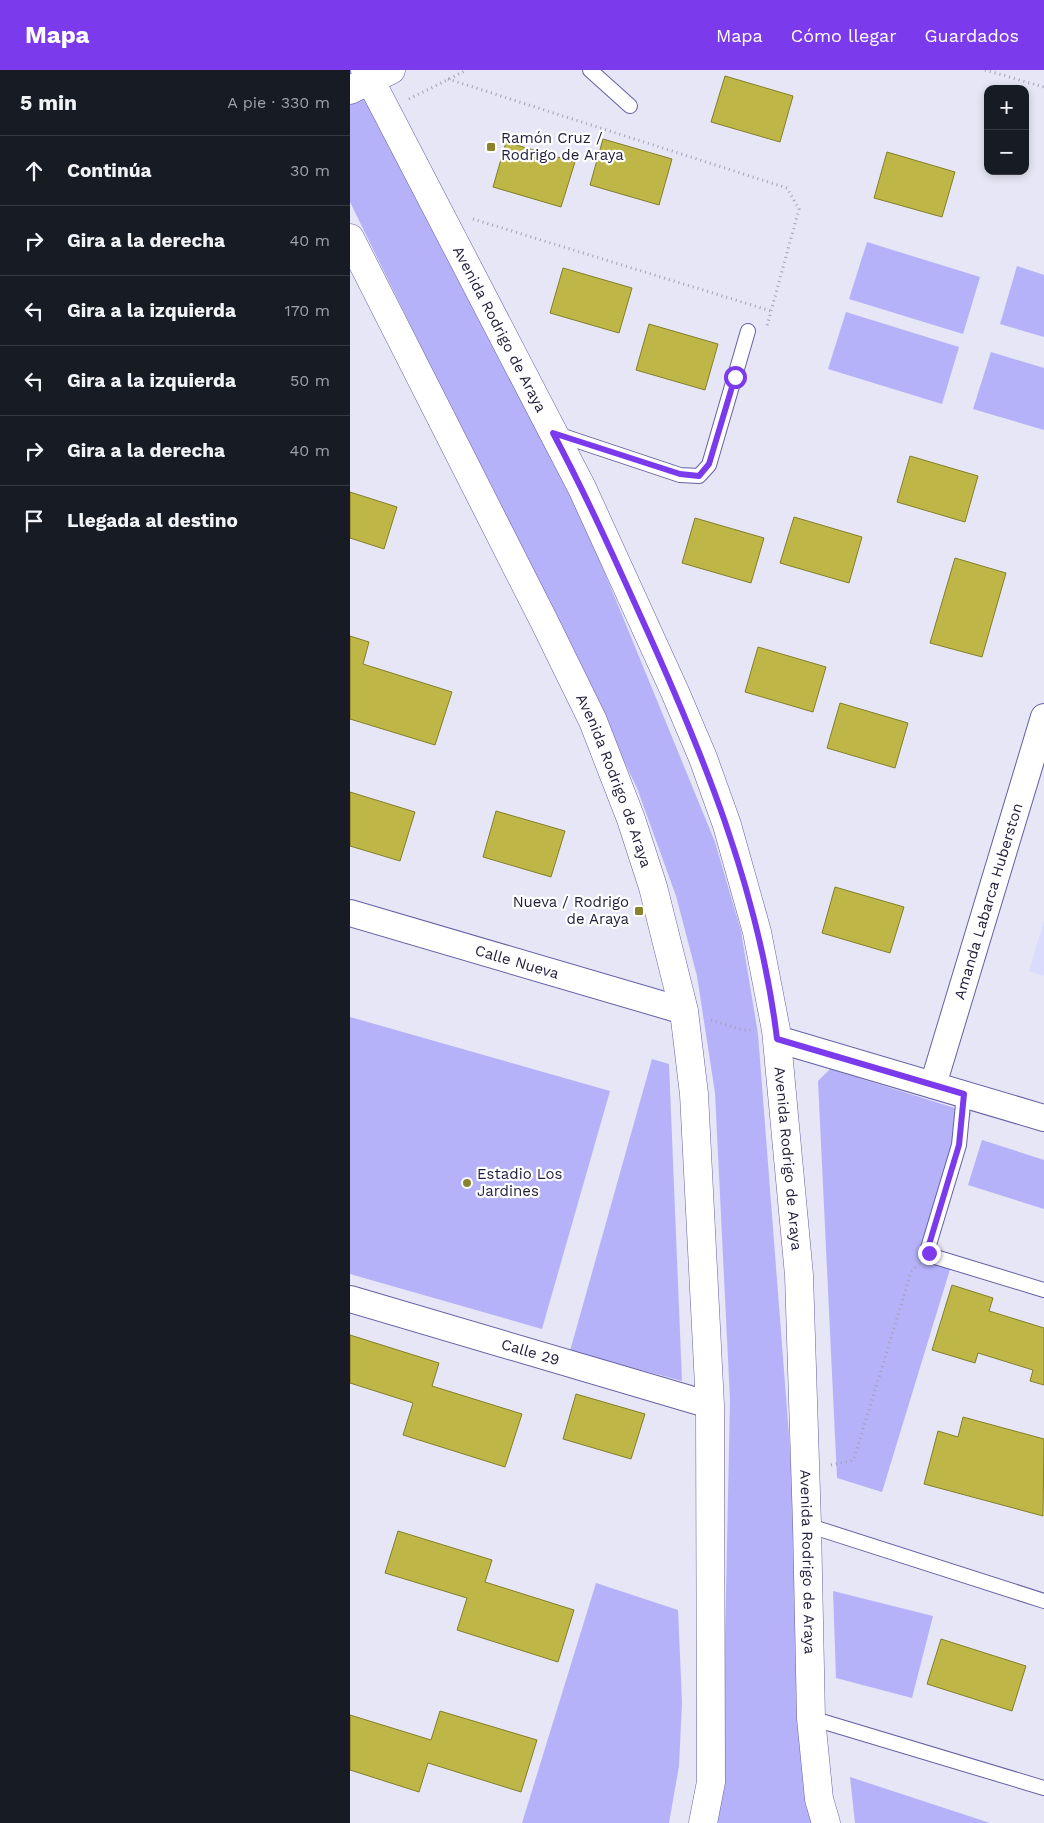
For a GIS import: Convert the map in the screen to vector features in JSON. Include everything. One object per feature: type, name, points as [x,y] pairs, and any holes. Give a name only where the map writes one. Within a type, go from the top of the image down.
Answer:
[{"type":"main road","name":"Avenida Rodrigo de Araya","points":[[369,78],[582,488],[676,692],[703,758],[727,826],[757,932],[777,1035],[799,1275],[811,1718],[820,1799],[826,1823]]},
{"type":"main road","name":"Avenida Rodrigo de Araya","points":[[350,238],[541,614],[593,721],[631,818],[653,887],[684,1010],[694,1094],[710,1405],[711,1782],[703,1823]]},
{"type":"street","name":"Amanda Labarca Huberston","points":[[933,1085],[1044,717]]},
{"type":"street","name":"Calle Nueva","points":[[350,913],[684,1010]]},
{"type":"street","points":[[777,1035],[1044,1118]]},
{"type":"street","name":"Calle 29","points":[[350,1299],[710,1405]]},
{"type":"lane","points":[[590,70],[630,106]]},
{"type":"lane","points":[[553,433],[680,474],[699,476],[709,464],[748,331]]},
{"type":"lane","points":[[964,1094],[959,1145],[928,1248],[929,1253],[932,1256],[1044,1290]]},
{"type":"lane","points":[[807,1525],[1044,1601]]},
{"type":"lane","points":[[811,1718],[1044,1788]]},
{"type":"path","points":[[985,70],[1044,88]]},
{"type":"path","points":[[448,79],[787,188],[799,209],[766,329]]},
{"type":"path","points":[[465,217],[771,311]]},
{"type":"path","points":[[684,1010],[705,1019],[743,1030],[777,1035]]},
{"type":"path","points":[[805,1469],[854,1459],[911,1272],[929,1253]]},
{"type":"shaded area","points":[[350,70],[352,70],[572,493],[715,842],[741,931],[758,1034],[796,1526],[814,1823],[715,1823],[722,1783],[730,1400],[715,1093],[697,976],[676,896],[637,788],[350,202]]},
{"type":"shaded area","points":[[867,242],[980,277],[963,334],[849,299]]},
{"type":"shaded area","points":[[1017,266],[1044,275],[1044,337],[1000,324]]},
{"type":"shaded area","points":[[846,312],[959,347],[942,404],[828,369]]},
{"type":"shaded area","points":[[991,352],[1044,368],[1044,430],[973,409]]},
{"type":"shaded area","points":[[1044,920],[1044,976],[1029,971]]},
{"type":"shaded area","name":"Estadio Los Jardines","points":[[350,1017],[610,1091],[542,1329],[350,1274]]},
{"type":"shaded area","points":[[652,1059],[669,1064],[682,1381],[570,1351]]},
{"type":"shaded area","points":[[830,1069],[971,1113],[927,1258],[951,1266],[882,1492],[837,1478],[818,1081]]},
{"type":"shaded area","points":[[982,1140],[1044,1160],[1044,1209],[968,1185]]},
{"type":"shaded area","points":[[596,1583],[678,1610],[682,1702],[679,1766],[669,1823],[522,1823]]},
{"type":"shaded area","points":[[833,1591],[933,1616],[912,1698],[836,1678]]},
{"type":"shaded area","points":[[850,1777],[990,1823],[855,1823]]},
{"type":"building","points":[[725,76],[793,96],[780,142],[711,122]]},
{"type":"building","points":[[603,139],[672,159],[659,205],[590,185]]},
{"type":"building","points":[[506,142],[575,162],[561,207],[493,187]]},
{"type":"building","points":[[887,152],[955,172],[942,217],[874,198]]},
{"type":"building","points":[[563,268],[632,288],[619,333],[550,313]]},
{"type":"building","points":[[649,324],[718,344],[705,390],[636,370]]},
{"type":"building","points":[[910,456],[978,476],[965,522],[897,502]]},
{"type":"building","points":[[350,492],[397,507],[384,549],[350,538]]},
{"type":"building","points":[[794,517],[862,537],[849,583],[780,563]]},
{"type":"building","points":[[695,518],[764,538],[751,583],[682,563]]},
{"type":"building","points":[[955,558],[1006,573],[982,657],[930,643]]},
{"type":"building","points":[[350,636],[369,642],[363,664],[452,692],[435,745],[350,719]]},
{"type":"building","points":[[758,647],[826,667],[813,712],[745,692]]},
{"type":"building","points":[[840,703],[908,723],[895,768],[827,748]]},
{"type":"building","points":[[350,792],[415,812],[400,861],[350,846]]},
{"type":"building","points":[[496,811],[565,831],[551,877],[483,857]]},
{"type":"building","points":[[835,887],[904,907],[890,953],[822,933]]},
{"type":"building","points":[[952,1285],[993,1298],[989,1311],[1044,1328],[1044,1385],[1030,1381],[1033,1370],[978,1353],[975,1363],[932,1350]]},
{"type":"building","points":[[350,1335],[439,1363],[432,1386],[522,1414],[505,1467],[403,1435],[413,1403],[350,1383]]},
{"type":"building","points":[[576,1394],[645,1414],[631,1459],[563,1439]]},
{"type":"building","points":[[963,1417],[1044,1439],[1043,1516],[924,1484],[938,1431],[958,1437]]},
{"type":"building","points":[[398,1531],[492,1560],[485,1582],[574,1610],[558,1662],[457,1630],[467,1598],[385,1573]]},
{"type":"building","points":[[941,1639],[1026,1666],[1012,1711],[927,1684]]},
{"type":"building","points":[[440,1711],[537,1740],[521,1792],[428,1763],[419,1792],[350,1770],[350,1715],[431,1740]]},
{"type":"place","name":"Ramón Cruz / Rodrigo de Araya","points":[[491,147]]},
{"type":"place","name":"Nueva / Rodrigo de Araya","points":[[639,911]]},
{"type":"place","name":"Estadio Los Jardines","points":[[467,1183]]},
{"type":"route","points":[[735,377],[709,464],[699,476],[680,474],[553,433],[582,488],[676,692],[703,758],[727,826],[757,932],[777,1039],[964,1094],[959,1145],[928,1248],[929,1253]]}]
